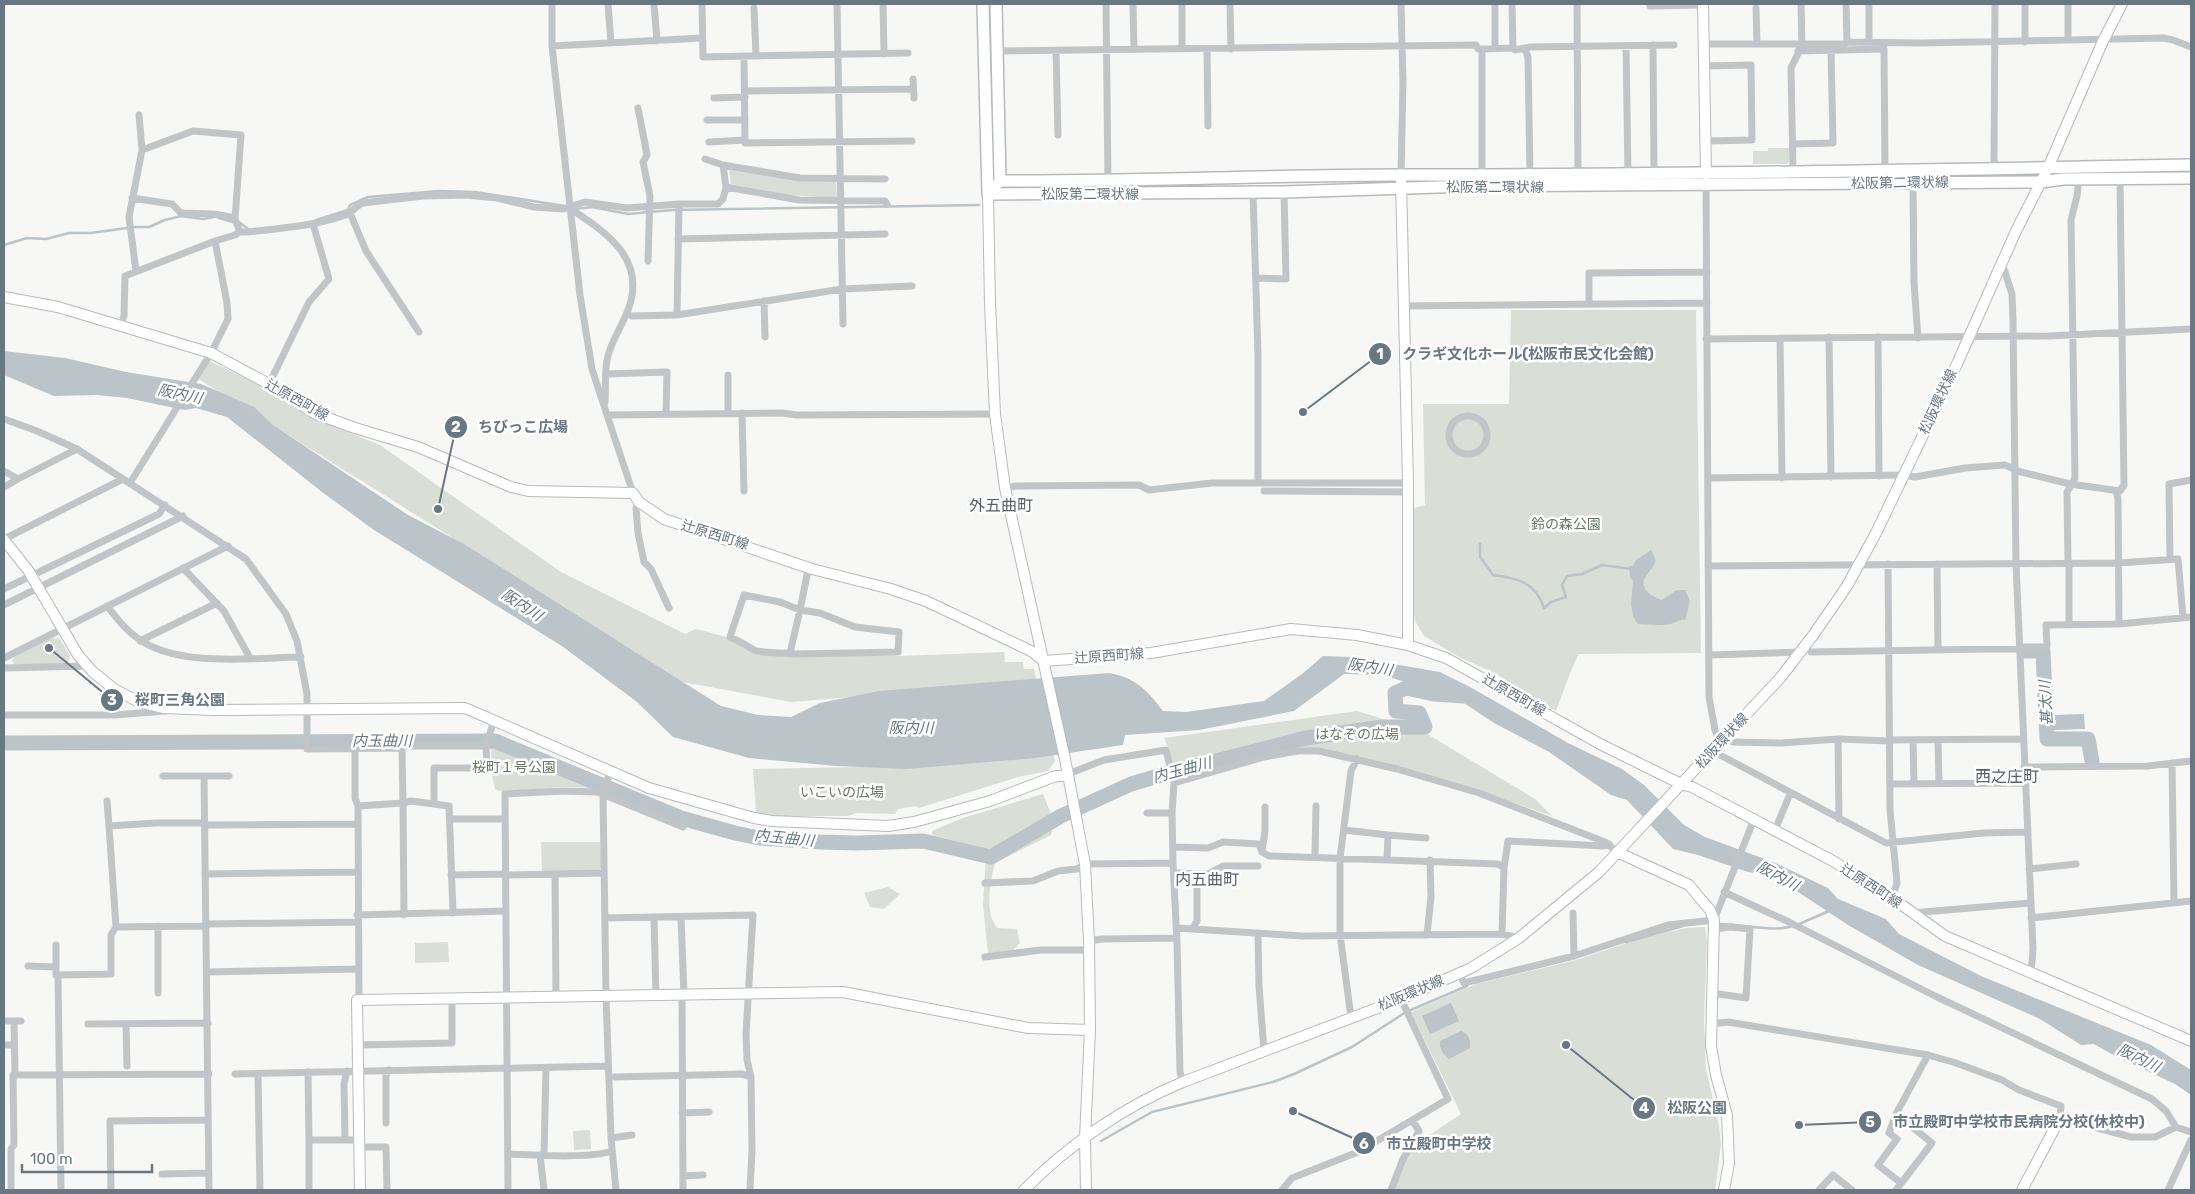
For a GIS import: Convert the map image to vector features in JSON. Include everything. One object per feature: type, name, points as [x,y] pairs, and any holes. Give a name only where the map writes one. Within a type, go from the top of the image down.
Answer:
[{"type":"main road","points":[[984,4],[988,194]]},
{"type":"main road","points":[[996,4],[1000,181]]},
{"type":"main road","name":"松阪第二環状線","points":[[1000,181],[1108,182],[1401,175],[1628,174],[1654,174],[1706,179],[1793,172],[1885,172],[2191,165]]},
{"type":"main road","name":"松阪第二環状線","points":[[988,194],[1284,192],[1706,179],[2041,182],[2079,179],[2191,178]]},
{"type":"street","points":[[552,4],[552,46],[592,368],[633,492]]},
{"type":"street","points":[[608,4],[610,43]]},
{"type":"street","points":[[654,4],[657,41]]},
{"type":"street","points":[[702,4],[704,57],[908,53]]},
{"type":"street","points":[[837,4],[843,324]]},
{"type":"street","points":[[883,4],[884,54]]},
{"type":"street","points":[[1106,4],[1108,182]]},
{"type":"street","points":[[1133,4],[1134,49]]},
{"type":"street","points":[[1182,4],[1182,50]]},
{"type":"street","points":[[1230,4],[1231,49]]},
{"type":"street","points":[[1401,4],[1401,188],[1403,306],[1406,337],[1408,645]]},
{"type":"street","points":[[1495,4],[1496,48]]},
{"type":"street","points":[[1512,4],[1513,48]]},
{"type":"street","points":[[1576,4],[1578,175]]},
{"type":"street","points":[[1650,4],[1650,6],[1703,5],[1707,272],[1709,697],[1712,720],[1720,742]]},
{"type":"street","points":[[1793,172],[1791,68],[1800,48],[1801,4]]},
{"type":"street","points":[[1846,4],[1847,42]]},
{"type":"street","points":[[1869,4],[1869,46]]},
{"type":"street","points":[[1995,4],[1994,160],[1996,169]]},
{"type":"street","points":[[2025,4],[2025,42]]},
{"type":"street","points":[[2068,4],[2068,40]]},
{"type":"street","name":"松阪環状線","points":[[1024,1190],[1085,1138],[1150,1097],[1183,1082],[1401,999],[1471,968],[1519,938],[1592,878],[1781,677],[1825,618],[1860,564],[1904,475],[2048,168],[2103,41],[2122,4]]},
{"type":"street","points":[[754,8],[756,55]]},
{"type":"street","points":[[1756,8],[1757,44]]},
{"type":"street","points":[[552,46],[702,38]]},
{"type":"street","points":[[1703,44],[1757,44],[1831,50],[1869,46],[2164,38],[2191,47]]},
{"type":"street","points":[[1800,48],[1844,44],[1847,42],[1884,49],[1885,172]]},
{"type":"street","points":[[997,51],[1056,52],[1134,49],[1182,50],[1476,45],[1478,49],[1513,48],[1515,50],[1525,50],[1530,47],[1674,45]]},
{"type":"street","points":[[1653,45],[1654,174]]},
{"type":"street","points":[[1626,46],[1628,174]]},
{"type":"street","points":[[1207,49],[1208,126]]},
{"type":"street","points":[[1482,49],[1482,175]]},
{"type":"street","points":[[1525,50],[1528,57],[1530,175]]},
{"type":"street","points":[[1793,144],[1833,143],[1831,50]]},
{"type":"street","points":[[1056,52],[1058,135]]},
{"type":"street","points":[[744,56],[745,143],[912,141]]},
{"type":"street","points":[[1704,66],[1751,65],[1752,103],[1752,140],[1705,141]]},
{"type":"street","points":[[913,79],[914,98]]},
{"type":"street","points":[[714,98],[745,94],[913,88]]},
{"type":"street","points":[[638,108],[647,155],[643,162],[650,196],[648,261]]},
{"type":"street","points":[[136,271],[129,217],[142,150],[139,115]]},
{"type":"street","points":[[707,120],[745,120]]},
{"type":"street","points":[[142,150],[193,131],[241,135],[235,220],[240,232]]},
{"type":"street","points":[[709,142],[745,140]]},
{"type":"street","points":[[705,159],[722,165],[791,177],[885,179]]},
{"type":"street","points":[[121,325],[124,316],[125,276],[240,232],[313,224],[350,213],[355,206],[363,202],[423,196],[466,195],[497,198],[534,207],[571,206],[591,202],[649,211],[718,204],[723,199],[726,187],[722,165]]},
{"type":"street","points":[[2070,625],[2067,492],[2075,478],[2071,220],[2078,196],[2079,179]]},
{"type":"street","points":[[1708,478],[1904,475],[1915,477],[1965,468],[2005,465],[2070,484],[2120,491],[2124,484],[2120,180]]},
{"type":"street","points":[[1000,181],[988,194],[995,414],[1006,488],[1078,819],[1085,864],[1089,946],[1090,1030],[1085,1138],[1086,1190]]},
{"type":"street","points":[[1913,182],[1914,284],[1918,338]]},
{"type":"street","points":[[726,187],[785,199],[841,206],[885,201],[887,204]]},
{"type":"street","points":[[1253,192],[1256,278],[1258,483]]},
{"type":"street","points":[[1256,278],[1286,278],[1284,192]]},
{"type":"street","points":[[132,198],[172,204],[181,214],[214,214],[235,220]]},
{"type":"street","points":[[571,206],[622,252],[632,273],[633,290],[628,310],[607,358],[606,411]]},
{"type":"street","points":[[677,315],[679,209]]},
{"type":"street","points":[[350,213],[366,251],[420,332]]},
{"type":"street","points":[[269,384],[309,302],[329,280],[313,224]]},
{"type":"street","points":[[678,239],[885,234]]},
{"type":"street","points":[[184,710],[154,707],[122,694],[87,666],[62,629],[31,576],[4,539],[126,481],[156,442],[211,353],[228,319],[228,302],[215,241]]},
{"type":"street","points":[[2002,263],[2012,294],[2016,564],[2031,918],[2031,973]]},
{"type":"street","points":[[1589,303],[1589,274],[1707,272]]},
{"type":"street","points":[[632,316],[677,315],[842,288],[912,286]]},
{"type":"street","name":"辻原西町線","points":[[4,297],[58,307],[211,353],[269,384],[314,413],[355,428],[418,447],[511,487],[535,492],[633,492],[639,502],[664,519],[812,569],[891,589],[935,604],[1031,651],[1044,661],[1151,653],[1291,630],[1358,635],[1408,645],[1446,658],[1469,669],[1678,787],[1692,787],[1753,822],[1774,830],[1834,861],[1892,898],[1910,913],[1945,936],[2191,1041]]},
{"type":"street","points":[[764,302],[765,336]]},
{"type":"street","points":[[1403,306],[1707,303]]},
{"type":"street","points":[[1706,339],[1878,336],[1967,338],[2191,329]]},
{"type":"street","points":[[1878,336],[1878,476]]},
{"type":"street","points":[[1830,337],[1831,477]]},
{"type":"street","points":[[1780,338],[1782,478]]},
{"type":"street","points":[[606,374],[667,372],[666,414]]},
{"type":"street","points":[[728,375],[728,414]]},
{"type":"street","points":[[606,411],[666,414],[782,412],[797,415],[995,414]]},
{"type":"street","points":[[742,413],[744,491]]},
{"type":"street","points":[[1463,416],[1475,417],[1481,420],[1487,430],[1486,442],[1478,451],[1472,454],[1459,452],[1450,442],[1449,436],[1453,423],[1463,416]]},
{"type":"street","points":[[4,419],[37,430],[77,449],[183,516],[246,559],[274,596],[291,623],[301,657],[307,709],[307,748],[402,748],[404,915]]},
{"type":"street","points":[[4,487],[77,449]]},
{"type":"street","points":[[4,472],[18,479]]},
{"type":"street","points":[[2170,559],[2169,484],[2191,480]]},
{"type":"street","points":[[1006,488],[1016,486],[1139,485],[1149,490],[1203,484],[1258,483],[1408,488]]},
{"type":"street","points":[[1264,491],[1408,488]]},
{"type":"street","points":[[2116,491],[2118,499],[2119,624]]},
{"type":"street","points":[[639,502],[636,508],[638,533],[644,562],[651,568],[669,608]]},
{"type":"street","points":[[4,589],[159,514],[165,506]]},
{"type":"street","points":[[4,605],[183,516]]},
{"type":"street","points":[[4,658],[228,546]]},
{"type":"street","points":[[1708,566],[2118,563],[2178,559],[2187,617],[2119,624],[2046,625],[2047,646],[2045,648],[1811,652]]},
{"type":"street","points":[[1888,564],[1890,784],[1897,883],[1892,898]]},
{"type":"street","points":[[1937,564],[1938,650]]},
{"type":"street","points":[[183,568],[230,619],[250,658]]},
{"type":"street","points":[[790,653],[808,575],[812,569]]},
{"type":"street","points":[[744,595],[780,602],[800,610],[820,613],[855,627],[899,632],[898,652],[761,652],[730,637],[744,595]]},
{"type":"street","points":[[140,641],[217,603]]},
{"type":"street","points":[[107,606],[122,625],[140,641],[179,657],[301,657]]},
{"type":"street","points":[[1709,655],[1800,652]]},
{"type":"street","points":[[4,668],[87,666]]},
{"type":"street","points":[[115,715],[122,694]]},
{"type":"street","points":[[4,715],[115,715],[184,710],[465,708],[649,788],[754,818],[772,821],[888,826],[914,822],[990,801],[1052,777],[1068,774],[1104,760],[1166,750],[1173,780],[1173,863],[1180,1072],[1183,1082]]},
{"type":"street","points":[[434,804],[434,768],[487,768],[486,746],[494,720]]},
{"type":"street","points":[[1732,742],[1782,743],[1838,739],[1938,740],[2023,738]]},
{"type":"street","points":[[1838,739],[1839,819]]},
{"type":"street","points":[[1913,740],[1914,783]]},
{"type":"street","points":[[1938,740],[1939,783]]},
{"type":"street","points":[[408,746],[486,746]]},
{"type":"street","points":[[355,749],[355,798],[358,806],[357,919],[359,1000],[357,1000],[360,1190]]},
{"type":"street","points":[[1173,780],[1264,757],[1298,751],[1319,751],[1357,759],[1479,793],[1620,848],[1689,885],[1710,910],[1714,925]]},
{"type":"street","points":[[1720,755],[1790,794],[1886,843],[1894,844],[1984,833],[2027,832]]},
{"type":"street","points":[[1351,1017],[1340,935],[1340,858],[1352,772],[1357,759]]},
{"type":"street","points":[[2024,767],[2148,766],[2191,762]]},
{"type":"street","points":[[2172,763],[2174,903]]},
{"type":"street","points":[[610,771],[603,794],[604,873],[608,1066],[611,1138],[616,1190]]},
{"type":"street","points":[[163,776],[229,776]]},
{"type":"street","points":[[204,776],[209,1190]]},
{"type":"street","points":[[1890,784],[2025,783]]},
{"type":"street","points":[[508,1190],[505,794],[563,791],[597,792],[683,827]]},
{"type":"street","points":[[1774,830],[1790,794]]},
{"type":"street","points":[[28,966],[57,971],[111,974],[111,935],[116,927],[107,801]]},
{"type":"street","points":[[358,806],[411,801],[449,806],[453,913]]},
{"type":"street","points":[[1314,857],[1316,806]]},
{"type":"street","points":[[1262,852],[1265,837],[1265,807]]},
{"type":"street","points":[[1147,813],[1172,813]]},
{"type":"street","points":[[450,819],[505,819]]},
{"type":"street","points":[[1724,1190],[1729,1163],[1727,1115],[1716,1075],[1711,1046],[1714,925],[1725,891],[1753,822]]},
{"type":"street","points":[[109,826],[156,823],[357,824]]},
{"type":"street","points":[[1344,830],[1426,838]]},
{"type":"street","points":[[1387,860],[1388,835]]},
{"type":"street","points":[[1502,934],[1504,868],[1508,841],[1603,846],[1609,844]]},
{"type":"street","points":[[1173,847],[1208,848],[1222,842],[1259,844],[1262,852],[1269,856],[1430,860],[1498,864],[1504,868]]},
{"type":"street","points":[[1428,935],[1431,897],[1430,860]]},
{"type":"street","points":[[985,883],[1033,881],[1058,871],[1077,869],[1085,864],[1173,863]]},
{"type":"street","points":[[2029,868],[2076,864]]},
{"type":"street","points":[[1179,873],[1208,874],[1223,866],[1258,866]]},
{"type":"street","points":[[206,874],[357,872]]},
{"type":"street","points":[[451,875],[604,873]]},
{"type":"street","points":[[555,874],[556,997]]},
{"type":"street","points":[[1193,928],[1197,921],[1198,874]]},
{"type":"street","points":[[1725,891],[2152,1099],[2166,1111],[2176,1127],[2191,1132]]},
{"type":"street","points":[[2031,918],[2191,901]]},
{"type":"street","points":[[1910,913],[2030,903]]},
{"type":"street","points":[[116,927],[357,919],[506,911]]},
{"type":"street","points":[[1573,913],[1574,956]]},
{"type":"street","points":[[605,918],[752,915],[747,1060],[751,1077],[752,1151],[750,1190]]},
{"type":"street","points":[[654,917],[656,996]]},
{"type":"street","points":[[682,917],[683,1190]]},
{"type":"street","points":[[1459,973],[1464,983],[1574,956],[1668,925],[1714,925],[1750,929],[1746,998],[1712,993]]},
{"type":"street","points":[[158,926],[158,994]]},
{"type":"street","points":[[1176,928],[1258,934],[1502,934],[1519,938]]},
{"type":"street","points":[[1258,934],[1259,986],[1264,1051]]},
{"type":"street","points":[[985,957],[1089,946],[1102,939],[1176,938]]},
{"type":"street","points":[[56,945],[60,1190]]},
{"type":"street","points":[[207,972],[358,969]]},
{"type":"street","points":[[359,1000],[843,992],[1028,1028],[1090,1030]]},
{"type":"street","points":[[358,1045],[452,1043],[452,998]]},
{"type":"street","points":[[1282,1190],[1292,1178],[1358,1152],[1448,1099],[1401,999]]},
{"type":"street","points":[[4,1021],[18,1021],[14,1045],[14,1145],[11,1149],[11,1190]]},
{"type":"street","points":[[1711,1024],[1728,1022],[1928,1055],[2002,1080],[2019,1090],[2061,1106],[2060,1118],[2022,1190]]},
{"type":"street","points":[[88,1024],[208,1023]]},
{"type":"street","points":[[126,1024],[127,1066]]},
{"type":"street","points":[[4,1045],[14,1045]]},
{"type":"street","points":[[1901,1184],[1878,1165],[1897,1139],[1889,1133],[1896,1114],[1928,1055]]},
{"type":"street","points":[[235,1074],[608,1066]]},
{"type":"street","points":[[544,1190],[542,1155],[546,1068]]},
{"type":"street","points":[[386,1123],[386,1076],[389,1070]]},
{"type":"street","points":[[345,1140],[344,1084],[347,1071]]},
{"type":"street","points":[[308,1072],[309,1190]]},
{"type":"street","points":[[15,1075],[209,1074]]},
{"type":"street","points":[[258,1074],[260,1190]]},
{"type":"street","points":[[615,1077],[742,1074],[751,1077]]},
{"type":"street","points":[[682,1113],[710,1112]]},
{"type":"street","points":[[1896,1114],[1932,1143],[1896,1190]]},
{"type":"street","points":[[2060,1118],[2131,1137],[2155,1137],[2176,1127]]},
{"type":"street","points":[[110,1190],[110,1121],[208,1120]]},
{"type":"street","points":[[1391,1190],[1403,1159],[1419,1131],[1412,1120]]},
{"type":"street","points":[[611,1138],[632,1135]]},
{"type":"street","points":[[309,1140],[345,1140],[359,1144],[386,1147],[387,1190]]},
{"type":"street","points":[[2168,1190],[2191,1140]]},
{"type":"street","points":[[508,1154],[542,1155],[605,1153],[612,1151]]},
{"type":"street","points":[[162,1174],[209,1173]]},
{"type":"street","points":[[683,1176],[703,1175]]},
{"type":"street","points":[[1819,1190],[1833,1175],[1852,1190]]},
{"type":"green space","points":[[1768,148],[1789,148],[1789,162],[1786,164],[1753,164],[1753,151],[1768,151]]},
{"type":"green space","points":[[729,167],[836,181],[837,198],[788,195],[731,184]]},
{"type":"green space","name":"鈴の森公園","points":[[1511,310],[1696,310],[1701,653],[1579,654],[1556,711],[1494,673],[1459,657],[1424,636],[1415,621],[1414,613],[1414,508],[1425,505],[1423,404],[1509,404]]},
{"type":"green space","points":[[209,361],[263,386],[308,416],[380,445],[561,572],[685,634],[696,629],[716,634],[737,642],[752,652],[761,655],[901,656],[1004,652],[1005,662],[1023,662],[1024,669],[1034,669],[1037,682],[791,702],[683,682],[197,378]]},
{"type":"green space","points":[[52,638],[60,639],[70,656],[68,664],[14,664],[12,660],[15,656]]},
{"type":"green space","name":"はなぞの広場","points":[[1357,711],[1422,731],[1535,799],[1552,816],[1481,791],[1413,771],[1321,749],[1298,749],[1179,778],[1176,776],[1164,738]]},
{"type":"green space","name":"桜町１号公園","points":[[498,734],[545,758],[564,764],[600,781],[598,788],[562,787],[502,792],[495,789],[491,756],[494,736]]},
{"type":"green space","name":"いこいの広場","points":[[1053,752],[1055,761],[1048,771],[1018,777],[919,808],[915,806],[898,809],[895,814],[856,813],[848,816],[772,816],[756,813],[753,769],[915,766]]},
{"type":"green space","points":[[1043,794],[1051,814],[1065,812],[1067,820],[1053,825],[1051,835],[995,863],[989,897],[993,921],[997,928],[1017,929],[1020,943],[1013,950],[988,954],[983,905],[986,856],[980,847],[932,835],[932,831],[963,818]]},
{"type":"green space","points":[[541,842],[600,842],[601,868],[598,871],[542,871]]},
{"type":"green space","points":[[888,887],[900,894],[884,909],[870,907],[864,893]]},
{"type":"green space","points":[[1705,927],[1707,942],[1704,1021],[1706,1069],[1719,1125],[1721,1144],[1715,1190],[1393,1190],[1405,1159],[1413,1146],[1461,1114],[1411,1012],[1476,984],[1576,960],[1645,937],[1686,928]]},
{"type":"green space","points":[[448,942],[449,962],[415,963],[415,943]]},
{"type":"green space","points":[[590,1130],[591,1149],[574,1150],[573,1131]]},
{"type":"water","name":"阪内川","points":[[4,351],[65,358],[126,372],[201,384],[254,407],[273,425],[408,515],[464,544],[721,706],[758,715],[791,717],[820,703],[879,691],[1109,673],[1127,678],[1140,686],[1163,711],[1186,712],[1264,701],[1302,674],[1323,656],[1353,657],[1440,672],[1568,743],[1622,769],[1644,785],[1684,825],[1705,837],[1773,862],[1828,888],[1838,899],[1886,919],[1899,934],[1981,976],[2151,1045],[2191,1070],[2191,1095],[2175,1084],[2094,1044],[2081,1045],[2040,1019],[1918,965],[1848,925],[1774,876],[1748,872],[1698,855],[1673,849],[1627,800],[1611,795],[1549,752],[1494,723],[1461,701],[1431,689],[1381,675],[1344,674],[1294,711],[1199,730],[1125,735],[1123,745],[1035,758],[907,769],[836,766],[749,758],[673,737],[637,702],[562,646],[374,530],[322,492],[227,417],[196,408],[184,410],[127,398],[97,395],[54,396],[4,375]]},
{"type":"water","points":[[1651,550],[1656,561],[1645,578],[1645,589],[1651,595],[1662,600],[1677,590],[1685,590],[1690,601],[1685,620],[1666,625],[1638,624],[1633,616],[1631,604],[1633,581],[1630,577],[1629,566],[1633,566],[1636,560]]},
{"type":"water","points":[[2084,714],[2085,729],[2053,730],[2052,715]]},
{"type":"water","points":[[1451,1003],[1459,1021],[1430,1034],[1422,1016]]},
{"type":"water","points":[[1461,1031],[1469,1038],[1470,1048],[1449,1059],[1442,1051],[1440,1041]]},
{"type":"waterway","points":[[316,220],[348,210],[350,205],[368,197],[439,191],[475,192],[565,206]]},
{"type":"waterway","points":[[575,209],[592,207],[628,214],[672,210],[979,205]]},
{"type":"waterway","points":[[4,245],[27,238],[46,239],[69,233],[91,233],[134,227],[149,227],[181,216],[203,219],[214,217]]},
{"type":"waterway","points":[[219,218],[233,222]]},
{"type":"waterway","points":[[239,222],[248,229]]},
{"type":"waterway","points":[[1480,544],[1480,557],[1493,575],[1518,580],[1531,587],[1536,592],[1544,608],[1551,602],[1566,597],[1562,585],[1567,576],[1582,574],[1602,565],[1631,569]]},
{"type":"waterway","name":"甚太川","points":[[2025,651],[2043,651],[2047,739],[2088,739],[2092,761]]},
{"type":"waterway","name":"内玉曲川","points":[[4,743],[495,741],[681,818],[735,833],[759,838],[820,842],[923,841],[991,857],[1061,816],[1131,784],[1306,738],[1383,727],[1425,727],[1419,713],[1396,711],[1395,693],[1406,688],[1434,694],[1464,696]]},
{"type":"waterway","points":[[1797,925],[1829,911]]},
{"type":"waterway","points":[[1716,924],[1766,928],[1792,926]]},
{"type":"waterway","points":[[1626,942],[1683,926]]},
{"type":"waterway","points":[[1101,1141],[1152,1112],[1273,1082],[1294,1074],[1352,1047],[1406,1012],[1467,986]]},
{"type":"place","name":"クラギ文化ホール(松阪市民文化会館)","points":[[1303,412]]},
{"type":"place","name":"ちびっこ広場","points":[[438,509]]},
{"type":"place","name":"桜町三角公園","points":[[49,648]]},
{"type":"place","name":"松阪公園","points":[[1566,1045]]},
{"type":"place","name":"市立殿町中学校","points":[[1293,1111]]},
{"type":"place","name":"市立殿町中学校市民病院分校(休校中)","points":[[1799,1125]]},
{"type":"district","name":"外五曲町","points":[[1001,505]]},
{"type":"district","name":"西之庄町","points":[[2007,776]]},
{"type":"district","name":"内五曲町","points":[[1207,879]]}]
